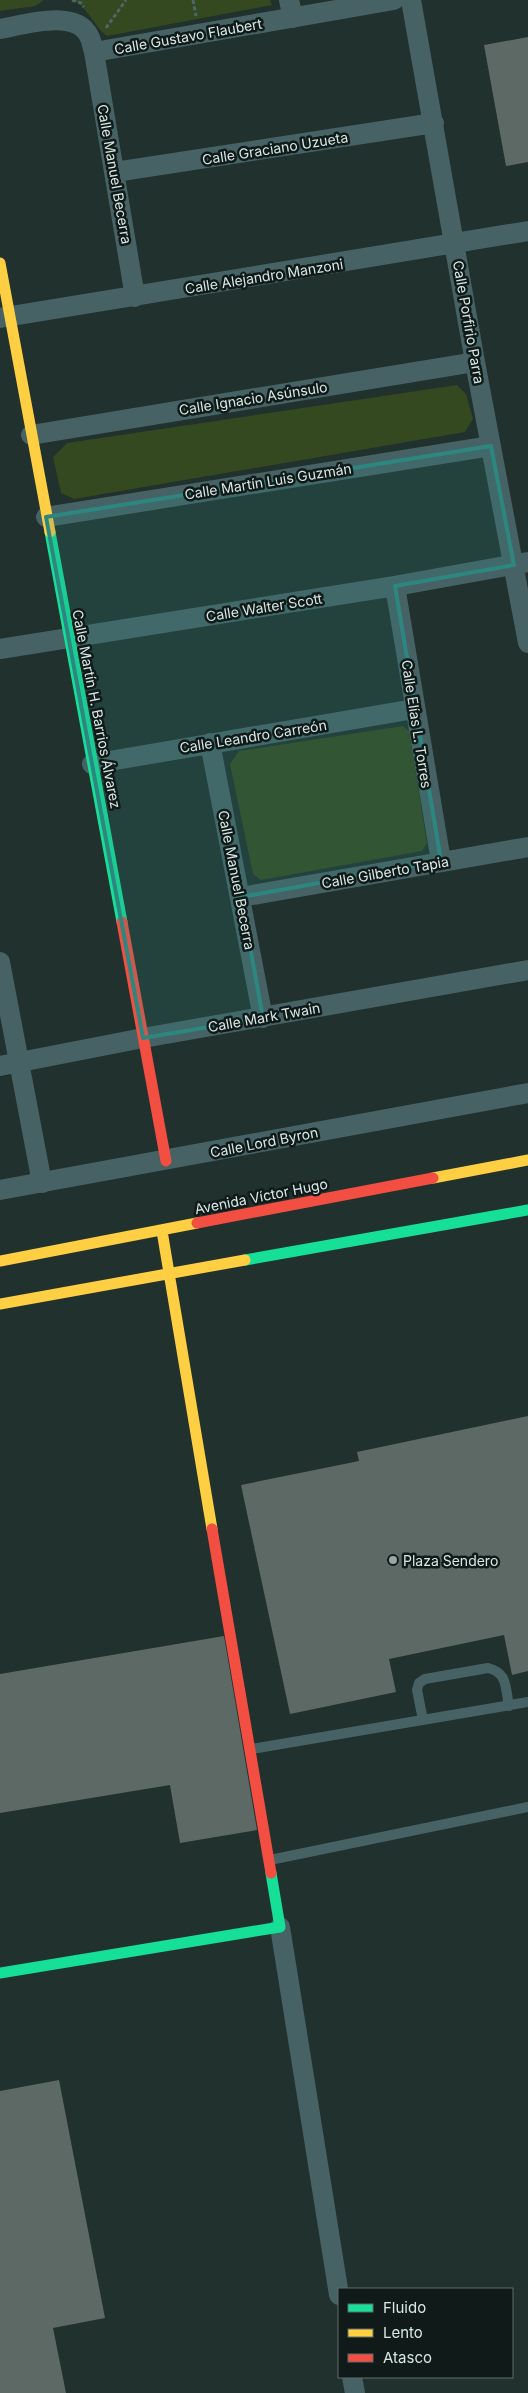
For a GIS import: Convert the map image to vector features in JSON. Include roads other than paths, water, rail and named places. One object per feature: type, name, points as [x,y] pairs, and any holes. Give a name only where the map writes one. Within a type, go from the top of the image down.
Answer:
[{"type":"street","name":"Calle Gustavo Flaubert","points":[[94,52],[291,9],[394,0]]},
{"type":"street","name":"Calle Porfirio Parra","points":[[411,0],[491,446],[521,564],[528,643]]},
{"type":"street","points":[[0,29],[50,20],[74,22],[89,35],[94,52]]},
{"type":"street","name":"Calle Manuel Becerra","points":[[94,52],[135,297]]},
{"type":"street","name":"Calle Graciano Uzueta","points":[[115,172],[434,124]]},
{"type":"street","name":"Calle Alejandro Manzoni","points":[[4,318],[528,231]]},
{"type":"street","name":"Calle Martín H. Barrios Álvarez","points":[[0,263],[4,318],[31,435],[166,1160]]},
{"type":"street","name":"Calle Ignacio Asúnsulo","points":[[31,435],[475,362]]},
{"type":"street","name":"Calle Martín Luis Guzmán","points":[[46,517],[491,446]]},
{"type":"street","name":"Calle Walter Scott","points":[[0,649],[521,564]]},
{"type":"street","name":"Calle Elías L. Torres","points":[[395,586],[440,861]]},
{"type":"street","name":"Calle Leandro Carreón","points":[[92,764],[414,710]]},
{"type":"street","name":"Calle Manuel Becerra","points":[[210,743],[263,1018]]},
{"type":"street","name":"Calle Gilberto Tapia","points":[[241,897],[440,861],[528,848]]},
{"type":"street","points":[[0,962],[9,1064],[42,1183]]},
{"type":"street","name":"Calle Mark Twain","points":[[9,1064],[143,1038],[528,970]]},
{"type":"street","name":"Calle Lord Byron","points":[[0,1190],[528,1093]]},
{"type":"street","name":"Avenida Víctor Hugo","points":[[0,1261],[528,1160]]},
{"type":"street","points":[[0,1304],[528,1210]]},
{"type":"street","points":[[162,1231],[269,1860],[338,2289]]},
{"type":"street","points":[[0,1973],[280,1927]]},
{"type":"street","points":[[352,2378],[355,2393]]},
{"type":"lane","points":[[423,1720],[417,1690],[419,1683],[425,1679],[488,1668],[497,1670],[503,1675],[509,1706]]},
{"type":"lane","points":[[250,1750],[528,1702]]},
{"type":"lane","points":[[269,1860],[528,1807]]},
{"type":"place","name":"Plaza Sendero","points":[[393,1560]]}]
